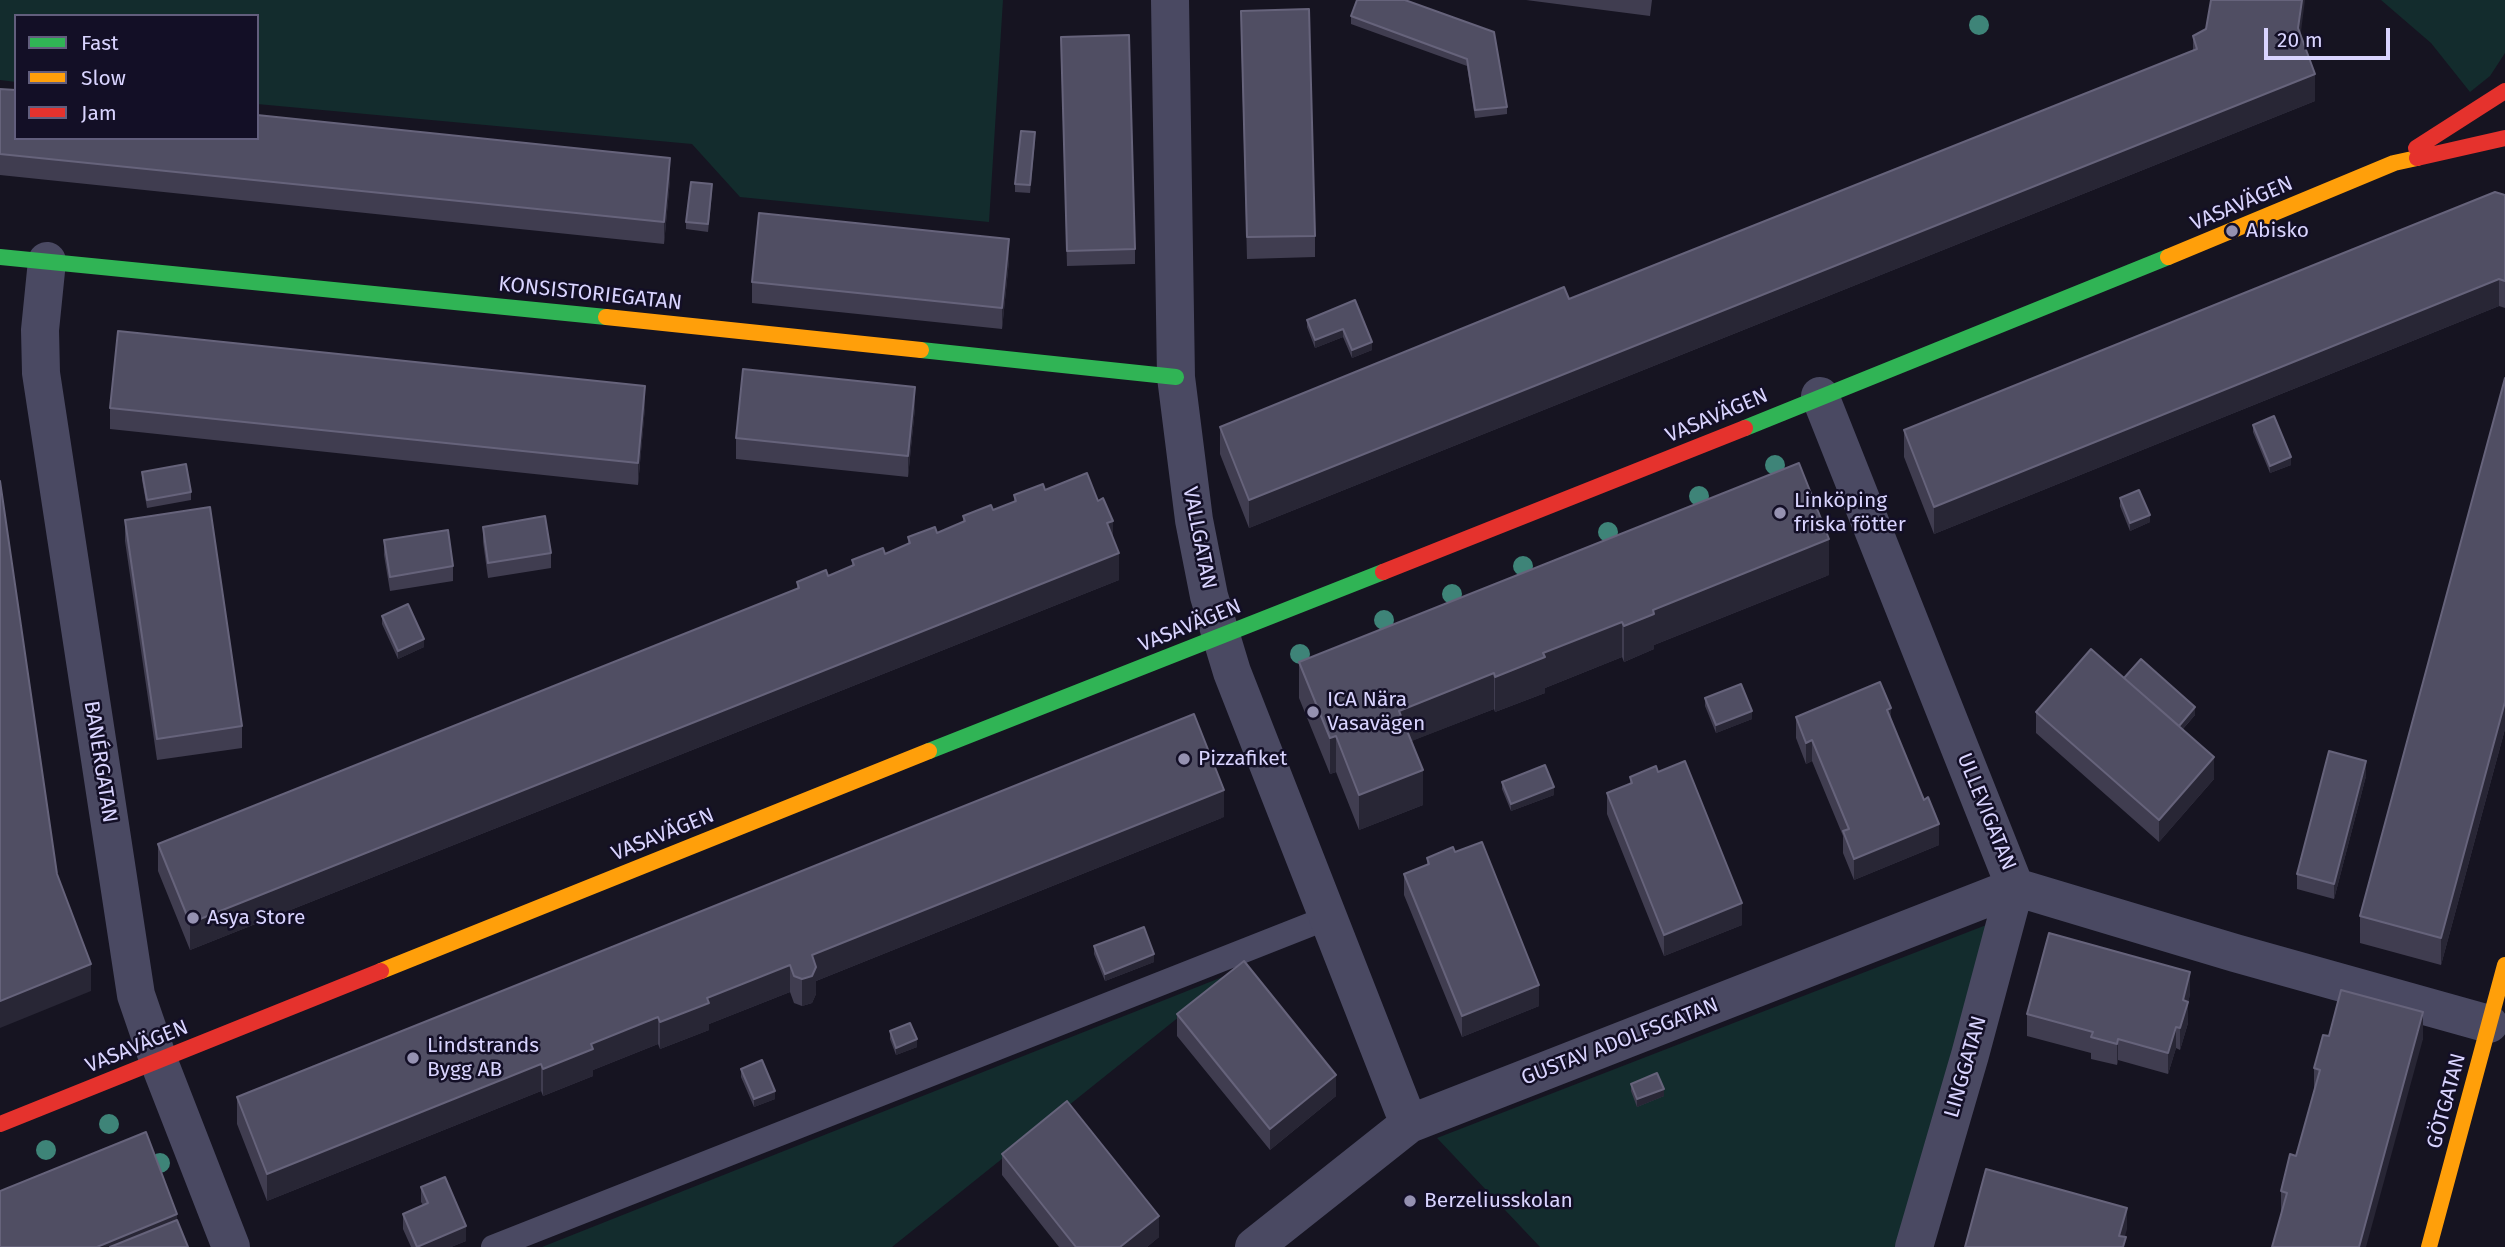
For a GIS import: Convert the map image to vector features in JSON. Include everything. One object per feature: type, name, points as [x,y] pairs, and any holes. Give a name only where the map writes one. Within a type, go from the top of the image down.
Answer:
[{"type":"main road","name":"VASAVÄGEN","points":[[2394,163],[2505,91]]},
{"type":"main road","name":"VASAVÄGEN","points":[[0,1124],[1638,471],[2394,163],[2505,138]]},
{"type":"main road","name":"KONSISTORIEGATAN","points":[[0,257],[738,330],[1176,377]]},
{"type":"main road","name":"GÖTGATAN","points":[[2429,1247],[2495,1017],[2505,965]]},
{"type":"street","name":"VALLGATAN","points":[[1170,0],[1176,377],[1194,520],[1220,637],[1409,1124]]},
{"type":"street","name":"BANÉRGATAN","points":[[47,261],[40,330],[41,373],[136,995],[159,1062],[231,1247]]},
{"type":"street","name":"ULLEVIGATAN","points":[[1820,396],[2015,887],[2235,953],[2495,1017]]},
{"type":"street","name":"GUSTAV ADOLFSGATAN","points":[[1254,1247],[1409,1124],[2015,887]]},
{"type":"street","name":"LINGGATAN","points":[[1914,1247],[2015,887]]},
{"type":"lane","points":[[493,1247],[1327,918]]},
{"type":"green space","points":[[0,0],[1003,0],[989,222],[740,197],[692,144],[259,104],[259,14],[14,14],[14,82],[0,80]]},
{"type":"green space","points":[[2381,0],[2505,0],[2505,53],[2490,76],[2470,92],[2431,43]]},
{"type":"green space","points":[[1994,922],[1896,1247],[1540,1247],[1437,1138]]},
{"type":"green space","points":[[1235,972],[892,1247],[542,1247]]},
{"type":"building","points":[[1357,0],[1405,0],[1494,32],[1507,107],[1475,110],[1467,59],[1351,16]]},
{"type":"building","points":[[2211,0],[2302,0],[2298,28],[2315,74],[1249,500],[1220,427],[1564,287],[1569,299],[2197,49],[2193,36],[2206,29]]},
{"type":"building","points":[[1309,9],[1315,236],[1247,237],[1241,11]]},
{"type":"building","points":[[1129,35],[1135,249],[1067,251],[1061,37]]},
{"type":"building","points":[[0,89],[14,90],[14,140],[259,140],[259,115],[670,158],[664,222],[0,154]]},
{"type":"building","points":[[1021,131],[1035,132],[1030,185],[1015,184]]},
{"type":"building","points":[[691,182],[712,184],[708,224],[686,222]]},
{"type":"building","points":[[2495,192],[2505,195],[2505,281],[2499,279],[1934,507],[1904,430]]},
{"type":"building","points":[[759,213],[1009,239],[1002,308],[752,282]]},
{"type":"building","points":[[1355,300],[1372,342],[1352,350],[1343,329],[1315,340],[1307,320]]},
{"type":"building","points":[[118,331],[645,386],[638,463],[110,408]]},
{"type":"building","points":[[743,369],[915,387],[908,456],[736,438]]},
{"type":"building","points":[[2505,378],[2505,702],[2441,938],[2360,916]]},
{"type":"building","points":[[2274,416],[2291,457],[2270,466],[2253,425]]},
{"type":"building","points":[[1799,463],[1829,539],[1653,610],[1654,614],[1624,626],[1622,622],[1543,653],[1545,657],[1495,677],[1494,673],[1399,711],[1423,770],[1359,795],[1336,736],[1330,738],[1299,662]]},
{"type":"building","points":[[186,464],[191,492],[147,500],[142,472]]},
{"type":"building","points":[[1087,473],[1098,501],[1103,498],[1113,521],[1107,523],[1119,553],[190,923],[158,844],[799,588],[797,582],[826,570],[828,576],[854,565],[852,560],[883,548],[885,554],[910,543],[908,537],[935,527],[937,533],[965,521],[963,516],[991,505],[993,510],[1016,501],[1014,495],[1043,484],[1045,490]]},
{"type":"building","points":[[0,481],[57,874],[91,964],[0,1001]]},
{"type":"building","points":[[2139,490],[2150,515],[2130,523],[2120,498]]},
{"type":"building","points":[[210,507],[242,726],[157,739],[125,520]]},
{"type":"building","points":[[545,516],[551,553],[488,563],[483,527]]},
{"type":"building","points":[[448,530],[453,566],[390,577],[384,540]]},
{"type":"building","points":[[408,604],[424,639],[398,651],[382,616]]},
{"type":"building","points":[[2091,649],[2214,757],[2159,820],[2036,712]]},
{"type":"building","points":[[2141,659],[2195,707],[2179,726],[2124,678]]},
{"type":"building","points":[[1880,682],[1891,708],[1887,710],[1924,800],[1928,797],[1939,824],[1854,859],[1843,831],[1849,829],[1812,740],[1806,743],[1796,717]]},
{"type":"building","points":[[1741,684],[1752,711],[1716,725],[1705,698]]},
{"type":"building","points":[[1194,714],[1224,790],[812,955],[816,967],[812,976],[802,979],[794,976],[790,965],[707,998],[709,1003],[660,1022],[658,1017],[591,1044],[593,1049],[543,1069],[541,1064],[267,1174],[237,1097]]},
{"type":"building","points":[[2329,751],[2366,761],[2334,884],[2297,874]]},
{"type":"building","points":[[1685,761],[1742,903],[1664,935],[1607,793],[1632,783],[1630,777],[1656,766],[1658,772]]},
{"type":"building","points":[[1545,765],[1554,787],[1511,804],[1502,782]]},
{"type":"building","points":[[1482,842],[1539,985],[1462,1016],[1404,874],[1429,864],[1427,858],[1453,847],[1455,852]]},
{"type":"building","points":[[1144,927],[1154,954],[1105,974],[1094,946]]},
{"type":"building","points":[[2049,933],[2190,972],[2183,1000],[2188,1002],[2168,1053],[2118,1039],[2117,1044],[2091,1037],[2093,1032],[2027,1014]]},
{"type":"building","points":[[1244,961],[1336,1075],[1270,1129],[1177,1014]]},
{"type":"building","points":[[2341,990],[2423,1012],[2359,1247],[2272,1247],[2287,1193],[2281,1191],[2290,1154],[2296,1156],[2320,1070],[2314,1068],[2323,1035],[2329,1036]]},
{"type":"building","points":[[910,1023],[917,1039],[896,1048],[890,1031]]},
{"type":"building","points":[[762,1060],[775,1091],[754,1099],[741,1069]]},
{"type":"building","points":[[1657,1073],[1664,1089],[1637,1099],[1631,1084]]},
{"type":"building","points":[[1067,1101],[1159,1216],[1120,1247],[1076,1247],[1002,1154]]},
{"type":"building","points":[[146,1132],[177,1214],[97,1247],[0,1247],[0,1191]]},
{"type":"building","points":[[1986,1169],[2127,1208],[2119,1236],[2126,1237],[2123,1247],[1965,1247]]},
{"type":"building","points":[[445,1177],[466,1226],[417,1247],[403,1214],[428,1203],[421,1187]]},
{"type":"building","points":[[177,1220],[188,1247],[110,1247]]},
{"type":"traffic: fast","points":[[0,257],[606,317]]},
{"type":"traffic: fast","points":[[1745,428],[2168,257]]},
{"type":"traffic: fast","points":[[921,350],[1176,377]]},
{"type":"traffic: fast","points":[[929,751],[1383,572]]},
{"type":"traffic: slow","points":[[2168,257],[2394,163],[2417,158]]},
{"type":"traffic: slow","points":[[606,317],[921,350]]},
{"type":"traffic: slow","points":[[381,971],[929,751]]},
{"type":"traffic: slow","points":[[2429,1247],[2505,965]]},
{"type":"traffic: jam","points":[[2416,148],[2505,91]]},
{"type":"traffic: jam","points":[[2417,158],[2505,138]]},
{"type":"traffic: jam","points":[[1383,572],[1745,428]]},
{"type":"traffic: jam","points":[[0,1124],[381,971]]},
{"type":"place","name":"Abisko","points":[[2232,231]]},
{"type":"place","name":"Linköping friska fötter","points":[[1780,513]]},
{"type":"place","name":"ICA Nära Vasavägen","points":[[1313,712]]},
{"type":"place","name":"Pizzafiket","points":[[1184,759]]},
{"type":"place","name":"Asya Store","points":[[193,918]]},
{"type":"place","name":"Lindstrands Bygg AB","points":[[413,1058]]},
{"type":"place","name":"Berzeliusskolan","points":[[1410,1201]]}]
